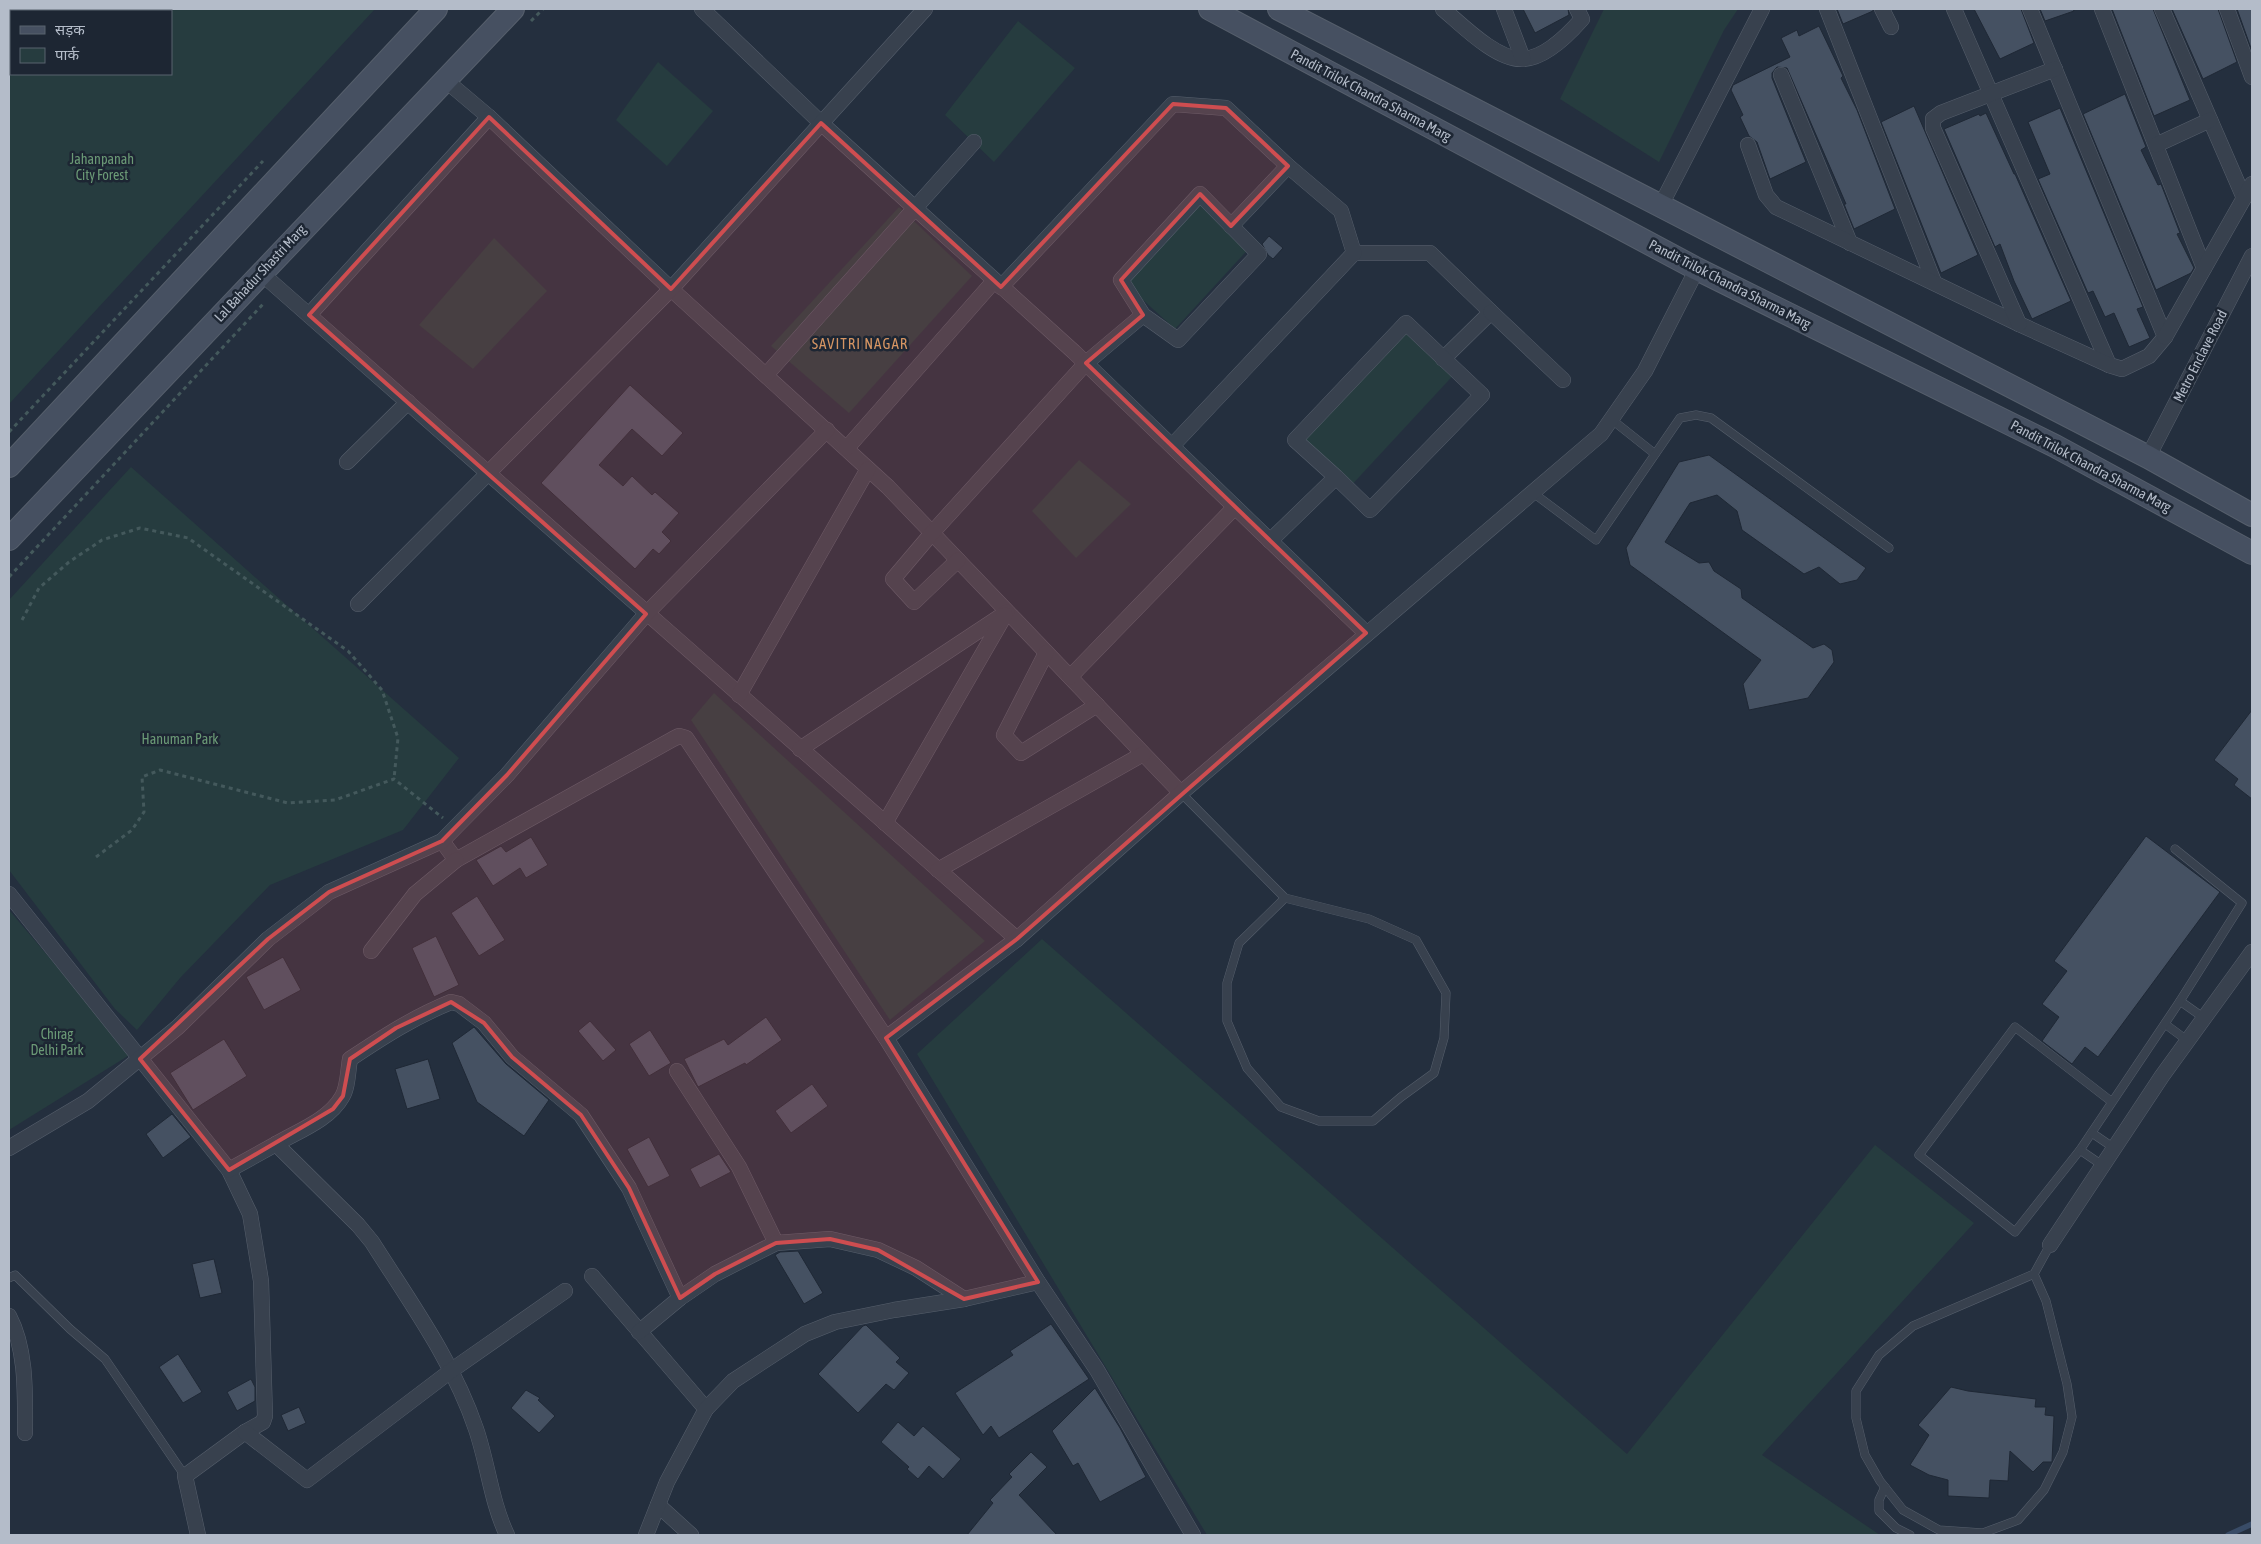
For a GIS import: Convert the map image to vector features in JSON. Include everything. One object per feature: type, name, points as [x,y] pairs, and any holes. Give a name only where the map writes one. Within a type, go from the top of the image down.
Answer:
[{"type":"main road","points":[[9,466],[436,9]]},
{"type":"main road","name":"Lal Bahadur Shastri Marg","points":[[9,539],[444,79],[513,9]]},
{"type":"main road","name":"Pandit Trilok Chandra Sharma Marg","points":[[1210,9],[1697,269],[2056,446],[2252,553]]},
{"type":"main road","points":[[1279,9],[2148,457],[2252,515]]},
{"type":"street","points":[[702,9],[821,122],[1086,363],[1366,633]]},
{"type":"street","points":[[358,604],[671,289],[925,9]]},
{"type":"street","points":[[1443,9],[1496,50],[1523,59],[1547,51],[1569,34],[1582,12]]},
{"type":"street","points":[[1504,9],[1523,59]]},
{"type":"street","points":[[1660,207],[1762,9]]},
{"type":"street","points":[[1827,9],[1934,282]]},
{"type":"street","points":[[1882,9],[1890,26]]},
{"type":"street","points":[[1954,9],[2109,365]]},
{"type":"street","points":[[2030,9],[2165,337]]},
{"type":"street","points":[[2102,9],[2204,268]]},
{"type":"street","points":[[2162,9],[2244,198]]},
{"type":"street","points":[[2227,9],[2252,76]]},
{"type":"street","points":[[2019,324],[1933,128],[1934,119],[1942,113],[2054,69]]},
{"type":"street","points":[[1781,75],[1850,243]]},
{"type":"street","points":[[444,79],[489,117],[671,289],[868,468],[1181,793]]},
{"type":"street","points":[[847,448],[998,284],[1174,104],[1226,108],[1288,166],[1342,211],[1354,253]]},
{"type":"street","points":[[309,315],[489,117]]},
{"type":"street","points":[[2156,145],[2210,120]]},
{"type":"street","points":[[766,375],[974,142]]},
{"type":"street","points":[[1748,144],[1766,195],[1776,207],[2019,324],[2109,365],[2122,369],[2149,356],[2165,337],[2252,184]]},
{"type":"street","points":[[1231,226],[1288,166]]},
{"type":"street","points":[[1200,194],[1259,254],[1178,340],[1143,315],[1121,280],[1200,194]]},
{"type":"street","points":[[1172,446],[1354,253],[1430,253],[1563,380]]},
{"type":"street","name":"Metro Enclave Road","points":[[2148,457],[2252,256]]},
{"type":"street","points":[[886,1038],[1017,938],[1366,633],[1601,434],[1645,371],[1697,269]]},
{"type":"street","points":[[260,273],[489,472],[646,614],[1017,938]]},
{"type":"street","points":[[1443,359],[1492,312]]},
{"type":"street","points":[[958,560],[914,602],[893,579],[932,533],[1086,363],[1143,315]]},
{"type":"street","points":[[1406,323],[1482,395],[1370,510],[1336,477],[1295,440],[1406,323]]},
{"type":"street","points":[[347,462],[408,402]]},
{"type":"street","points":[[9,1148],[88,1101],[178,1027],[268,938],[329,892],[442,842],[507,775],[646,614],[827,430]]},
{"type":"street","points":[[738,695],[868,468]]},
{"type":"street","points":[[1270,541],[1336,477]]},
{"type":"street","points":[[1070,677],[1235,507]]},
{"type":"street","points":[[800,749],[1007,612]]},
{"type":"street","points":[[885,823],[1007,612]]},
{"type":"street","points":[[1046,653],[1004,735],[1021,753],[1097,705]]},
{"type":"street","points":[[371,951],[415,894],[456,860],[673,738],[679,736],[686,738],[886,1038],[1038,1282],[1097,1370],[1193,1535]]},
{"type":"street","points":[[938,870],[1143,754]]},
{"type":"street","points":[[442,842],[456,860]]},
{"type":"street","points":[[9,894],[230,1170],[250,1214],[261,1281],[265,1416],[263,1422],[244,1432],[185,1476],[198,1535]]},
{"type":"street","points":[[2050,1245],[2102,1165],[2252,952]]},
{"type":"street","points":[[230,1170],[316,1122],[333,1109],[343,1096],[350,1059],[396,1028],[422,1014],[451,1002],[459,1004],[484,1023],[512,1057],[581,1115],[629,1188],[680,1298]]},
{"type":"street","points":[[677,1071],[740,1167],[776,1243]]},
{"type":"street","points":[[276,1144],[358,1225],[372,1242],[452,1370],[476,1430],[497,1515],[507,1535]]},
{"type":"street","points":[[639,1332],[680,1298],[714,1274],[776,1243],[830,1239],[878,1250],[916,1268],[964,1299]]},
{"type":"street","points":[[592,1276],[706,1410]]},
{"type":"street","points":[[646,1535],[667,1482],[706,1410],[733,1381],[805,1334],[835,1322],[964,1299],[1038,1282]]},
{"type":"street","points":[[244,1432],[307,1480],[452,1370],[566,1291]]},
{"type":"street","points":[[9,1316],[20,1344],[25,1403],[25,1433]]},
{"type":"street","points":[[658,1505],[691,1535]]},
{"type":"lane","points":[[1532,492],[1596,540],[1680,418],[1696,415],[1711,418],[1890,548]]},
{"type":"lane","points":[[1611,419],[1655,454]]},
{"type":"lane","points":[[1181,793],[1285,898],[1369,919],[1416,940],[1446,993],[1444,1038],[1434,1074],[1401,1097],[1373,1121],[1319,1122],[1281,1107],[1247,1068],[1227,1021],[1227,983],[1239,943],[1285,898]]},
{"type":"lane","points":[[2112,1102],[2016,1027],[1920,1155],[2015,1232],[2080,1150],[2180,1002],[2242,903],[2175,849]]},
{"type":"lane","points":[[2180,1002],[2204,1018]]},
{"type":"lane","points":[[2165,1024],[2188,1041]]},
{"type":"lane","points":[[2092,1132],[2114,1148]]},
{"type":"lane","points":[[2080,1150],[2102,1165]]},
{"type":"lane","points":[[2034,1274],[2046,1301],[2067,1384],[2072,1416],[2063,1452],[2044,1490],[2018,1520],[1982,1534],[1939,1530],[1903,1510],[1865,1454],[1856,1418],[1856,1391],[1879,1355],[1913,1326],[2034,1274],[2050,1245]]},
{"type":"lane","points":[[9,1278],[15,1275],[70,1329],[105,1359],[185,1476]]},
{"type":"lane","points":[[1886,1487],[1879,1500],[1879,1511],[1896,1528],[1910,1535]]},
{"type":"path","points":[[9,432],[265,159]]},
{"type":"path","points":[[22,620],[39,588],[70,562],[102,540],[140,528],[188,538],[348,651],[382,690],[398,738],[394,779]]},
{"type":"path","points":[[96,857],[132,830],[144,812],[142,776],[160,770],[288,802],[335,800],[394,779]]},
{"type":"path","points":[[394,779],[456,827]]},
{"type":"highlighted area","points":[[1173,104],[1226,108],[1288,166],[1231,226],[1200,194],[1121,280],[1143,315],[1086,363],[1366,633],[1017,939],[886,1038],[1038,1282],[964,1299],[878,1250],[830,1239],[776,1243],[715,1274],[680,1298],[629,1188],[581,1115],[512,1057],[484,1023],[451,1002],[396,1028],[350,1059],[343,1096],[333,1109],[229,1170],[140,1059],[268,939],[329,892],[442,841],[507,775],[646,614],[309,315],[489,117],[671,289],[821,123],[1001,287]]},
{"type":"green space","name":"Jahanpanah City Forest","points":[[9,9],[375,9],[9,404]]},
{"type":"green space","points":[[1604,9],[1738,9],[1724,30],[1659,162],[1560,99]]},
{"type":"green space","points":[[1018,21],[1075,68],[994,162],[945,115]]},
{"type":"green space","points":[[658,62],[713,111],[667,166],[616,120]]},
{"type":"green space","points":[[1200,194],[1253,244],[1175,329],[1121,280]]},
{"type":"green space","points":[[899,207],[972,276],[849,413],[771,346]]},
{"type":"green space","points":[[494,238],[547,291],[473,369],[419,325]]},
{"type":"green space","points":[[1406,323],[1460,368],[1348,489],[1295,440]]},
{"type":"green space","points":[[1079,460],[1131,504],[1076,558],[1032,511]]},
{"type":"green space","name":"Hanuman Park","points":[[131,467],[459,758],[403,830],[270,885],[180,978],[137,1030],[115,1009],[9,870],[9,600]]},
{"type":"green space","points":[[714,693],[985,941],[890,1020],[691,720]]},
{"type":"green space","name":"Chirag Delhi Park","points":[[9,910],[131,1054],[9,1130]]},
{"type":"green space","points":[[1042,939],[1627,1454],[1875,1145],[1974,1223],[1762,1455],[1880,1535],[1207,1535],[917,1054]]},
{"type":"building","points":[[1523,9],[1568,9],[1569,15],[1535,33]]},
{"type":"building","points":[[1837,9],[1873,9],[1873,11],[1843,24]]},
{"type":"building","points":[[1974,9],[2021,9],[2034,43],[2000,59]]},
{"type":"building","points":[[2040,9],[2073,9],[2074,11],[2045,21]]},
{"type":"building","points":[[2112,9],[2153,9],[2190,100],[2154,116]]},
{"type":"building","points":[[2172,9],[2218,9],[2237,62],[2203,79]]},
{"type":"building","points":[[2237,9],[2252,9],[2252,51]]},
{"type":"building","points":[[1819,26],[1843,76],[1841,78],[1857,110],[1895,209],[1854,229],[1844,204],[1846,204],[1787,68],[1777,67],[1772,73],[1772,78],[1806,162],[1770,179],[1757,142],[1749,136],[1740,117],[1743,115],[1731,90],[1733,85],[1790,57],[1781,38],[1797,30],[1799,36]]},
{"type":"building","points":[[2125,94],[2146,147],[2141,150],[2158,185],[2161,184],[2180,233],[2177,234],[2194,268],[2191,273],[2156,290],[2083,114]]},
{"type":"building","points":[[1914,106],[1978,255],[1941,273],[1881,122]]},
{"type":"building","points":[[2060,108],[2143,307],[2137,309],[2150,338],[2129,347],[2114,313],[2105,317],[2093,291],[2088,293],[2038,179],[2050,174],[2028,122]]},
{"type":"building","points":[[1986,113],[2071,301],[2032,319],[2014,281],[2000,244],[1995,247],[1944,129],[1979,114],[1980,116]]},
{"type":"building","points":[[1269,236],[1283,248],[1273,259],[1268,255],[1262,244]]},
{"type":"building","points":[[630,385],[683,433],[662,456],[632,429],[599,465],[623,486],[632,476],[652,495],[655,492],[679,513],[662,532],[671,541],[659,554],[653,549],[635,569],[541,483]]},
{"type":"building","points":[[1709,455],[1866,568],[1857,580],[1840,584],[1819,567],[1804,574],[1742,530],[1737,511],[1717,495],[1690,503],[1665,542],[1699,563],[1709,562],[1714,571],[1741,589],[1742,598],[1813,648],[1824,644],[1832,650],[1834,662],[1808,698],[1749,710],[1743,684],[1761,660],[1630,565],[1626,548],[1679,462]]},
{"type":"building","points":[[2252,710],[2252,799],[2234,785],[2238,779],[2214,760]]},
{"type":"building","points":[[2146,836],[2220,892],[2098,1057],[2085,1047],[2072,1064],[2042,1041],[2059,1017],[2042,1004],[2067,971],[2054,961]]},
{"type":"building","points":[[531,837],[548,865],[526,878],[520,868],[493,886],[476,860],[501,846],[506,852]]},
{"type":"building","points":[[477,896],[505,940],[479,956],[451,913]]},
{"type":"building","points":[[436,936],[459,985],[434,997],[412,948]]},
{"type":"building","points":[[283,957],[301,990],[264,1010],[246,977]]},
{"type":"building","points":[[766,1017],[782,1040],[746,1065],[745,1063],[698,1087],[684,1059],[724,1039],[728,1045]]},
{"type":"building","points":[[590,1021],[616,1050],[603,1061],[578,1031]]},
{"type":"building","points":[[474,1027],[506,1064],[549,1100],[524,1136],[477,1102],[452,1043]]},
{"type":"building","points":[[650,1030],[671,1063],[649,1076],[629,1044]]},
{"type":"building","points":[[224,1039],[247,1076],[193,1110],[170,1073]]},
{"type":"building","points":[[428,1059],[440,1099],[407,1109],[395,1069]]},
{"type":"building","points":[[812,1084],[828,1106],[791,1133],[775,1111]]},
{"type":"building","points":[[172,1114],[191,1137],[163,1158],[146,1134]]},
{"type":"building","points":[[649,1137],[670,1176],[648,1187],[627,1149]]},
{"type":"building","points":[[719,1154],[731,1172],[700,1188],[690,1169]]},
{"type":"building","points":[[798,1251],[823,1293],[804,1304],[775,1255],[780,1252]]},
{"type":"building","points":[[214,1259],[222,1293],[200,1298],[192,1264]]},
{"type":"building","points":[[1051,1324],[1089,1379],[999,1438],[991,1426],[983,1435],[955,1393],[1013,1355],[1010,1351]]},
{"type":"building","points":[[866,1325],[900,1358],[896,1362],[909,1373],[894,1390],[886,1384],[858,1413],[818,1374]]},
{"type":"building","points":[[178,1354],[202,1392],[183,1403],[159,1367]]},
{"type":"building","points":[[251,1379],[255,1387],[255,1401],[237,1411],[227,1392]]},
{"type":"building","points":[[1951,1387],[1968,1391],[2036,1399],[2035,1407],[2046,1407],[2045,1415],[2054,1416],[2052,1462],[2043,1462],[2033,1472],[2010,1451],[2008,1481],[1990,1480],[1989,1498],[1948,1496],[1948,1480],[1929,1475],[1910,1465],[1929,1435],[1918,1425]]},
{"type":"building","points":[[1095,1388],[1120,1428],[1146,1477],[1100,1502],[1078,1463],[1073,1466],[1052,1431]]},
{"type":"building","points":[[526,1390],[540,1398],[538,1400],[555,1416],[539,1433],[511,1408]]},
{"type":"building","points":[[299,1407],[306,1423],[288,1431],[281,1415]]},
{"type":"building","points":[[898,1422],[914,1436],[923,1426],[961,1459],[943,1479],[929,1466],[918,1479],[907,1469],[909,1467],[881,1442]]},
{"type":"building","points":[[1031,1452],[1047,1467],[1019,1495],[1057,1535],[967,1535],[993,1503],[990,1500],[1012,1477],[1009,1474]]},
{"type":"waterway","points":[[2228,1535],[2252,1524]]},
{"type":"district","name":"SAVITRI NAGAR","points":[[860,344]]}]
